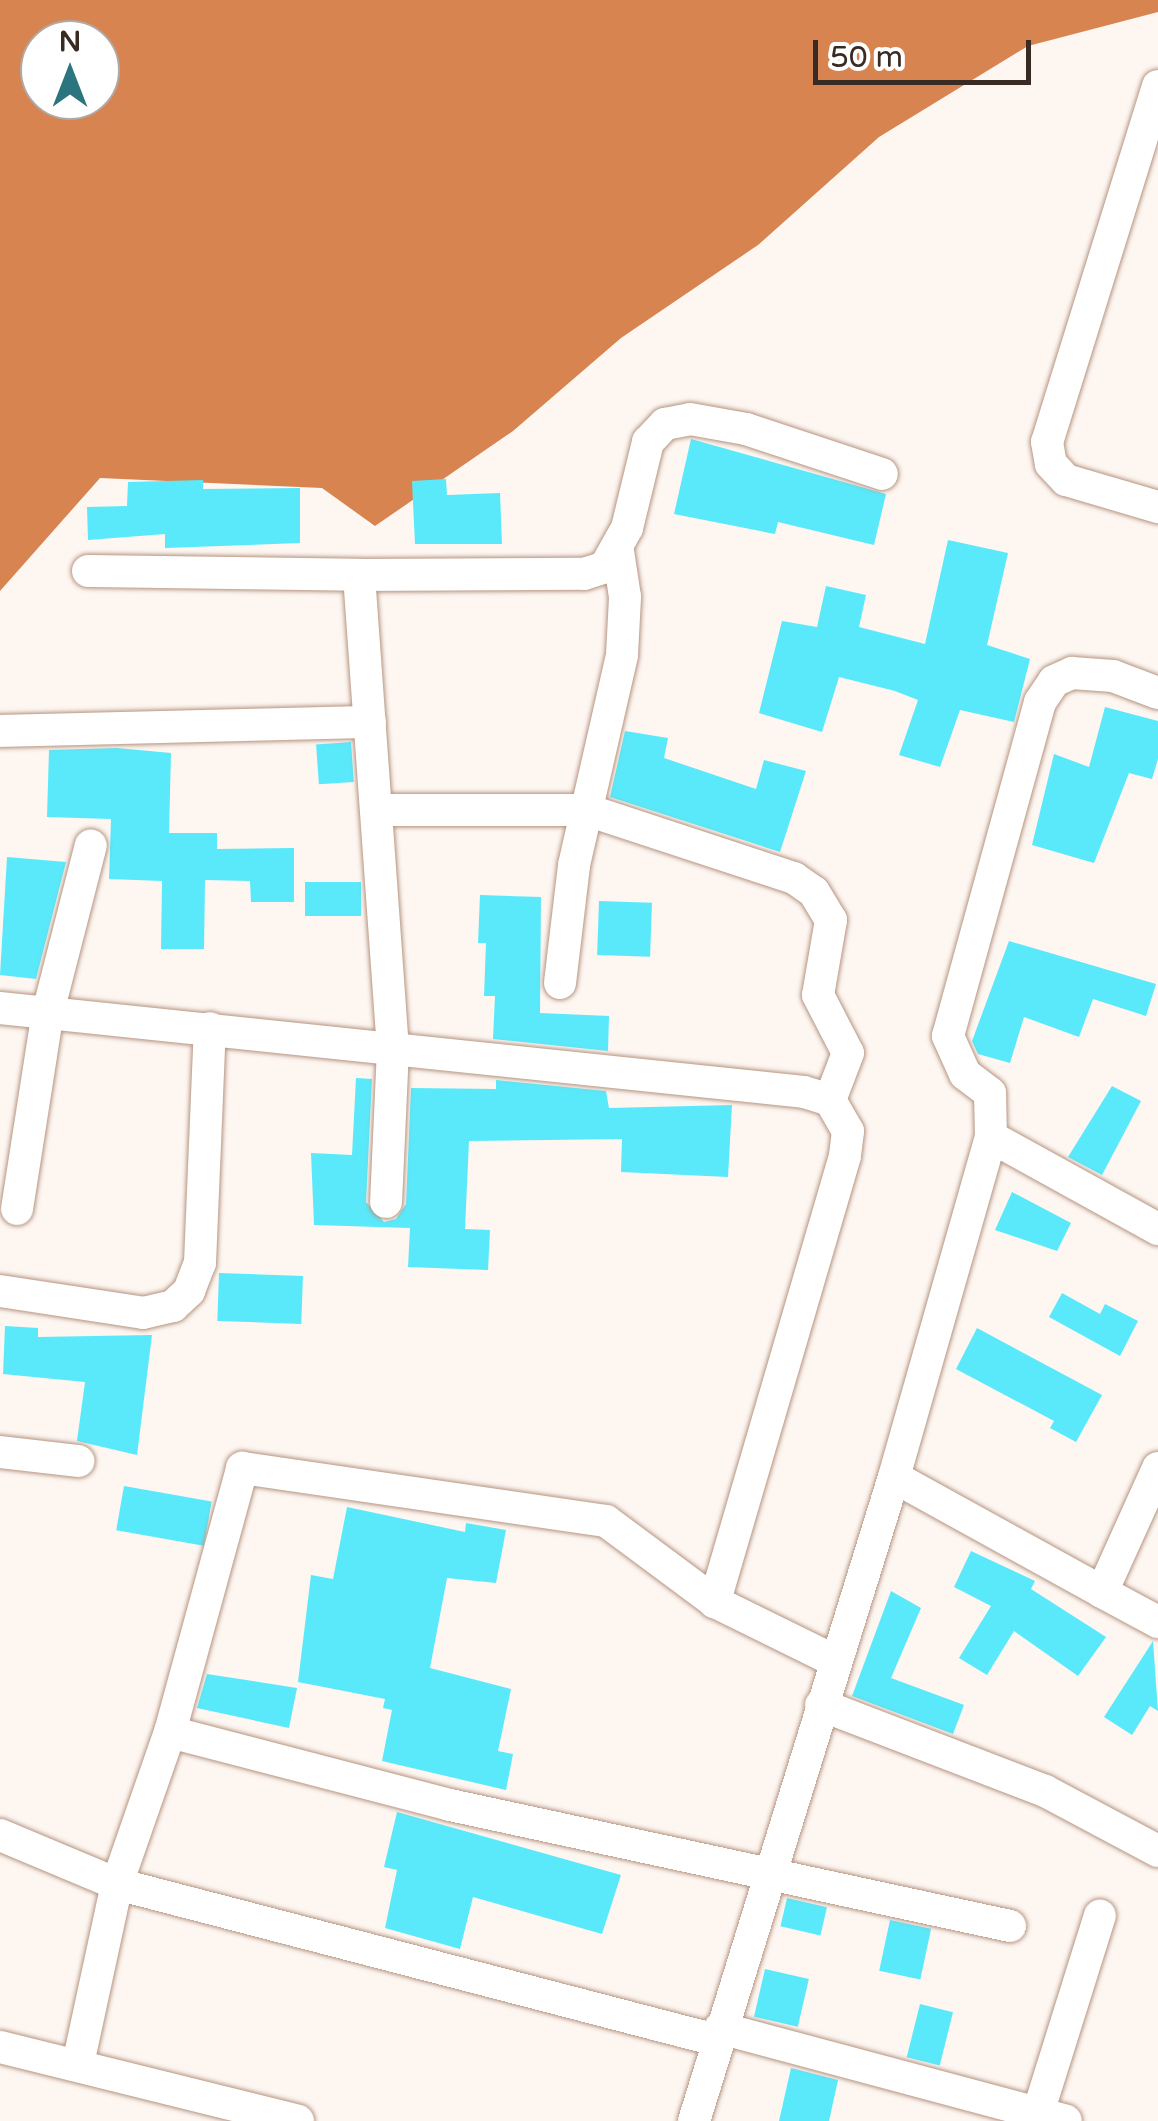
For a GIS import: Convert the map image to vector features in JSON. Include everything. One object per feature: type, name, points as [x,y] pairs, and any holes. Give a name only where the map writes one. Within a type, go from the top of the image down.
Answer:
[{"type":"street","points":[[1158,86],[1047,442],[1050,464],[1066,480],[1158,507]]},
{"type":"street","points":[[88,572],[584,574],[605,567],[618,551],[648,442],[666,424],[690,419],[746,430],[882,474]]},
{"type":"street","points":[[560,983],[587,810],[622,655],[625,596],[618,551]]},
{"type":"street","points":[[359,575],[394,1050],[386,1202]]},
{"type":"street","points":[[694,2121],[894,1477],[991,1137],[990,1093],[954,1058],[949,1025],[1040,702],[1054,681],[1072,672],[1113,676],[1158,693]]},
{"type":"street","points":[[0,731],[370,722]]},
{"type":"street","points":[[376,810],[587,810],[794,878],[826,906],[830,920],[818,994],[848,1053],[830,1100]]},
{"type":"street","points":[[18,1209],[48,1012],[91,845]]},
{"type":"street","points":[[0,1008],[804,1092],[830,1100],[848,1131],[845,1156],[715,1602]]},
{"type":"street","points":[[0,1291],[144,1313],[174,1306],[189,1290],[200,1263],[210,1028]]},
{"type":"street","points":[[991,1137],[1158,1229]]},
{"type":"street","points":[[0,1452],[78,1461]]},
{"type":"street","points":[[78,2064],[117,1884],[170,1732],[242,1468],[606,1521],[715,1602],[835,1661]]},
{"type":"street","points":[[1102,1592],[1158,1468]]},
{"type":"street","points":[[894,1477],[1158,1622]]},
{"type":"street","points":[[821,1704],[1045,1791],[1158,1851]]},
{"type":"street","points":[[170,1732],[450,1805],[1010,1926]]},
{"type":"street","points":[[0,1835],[117,1884],[1052,2117],[1100,1915]]},
{"type":"street","points":[[0,2047],[298,2121]]},
{"type":"shaded area","points":[[0,0],[1158,0],[1158,12],[1028,46],[879,137],[758,245],[621,338],[513,431],[375,526],[322,488],[100,478],[0,591]]},
{"type":"building","points":[[691,439],[886,494],[874,545],[778,522],[775,534],[674,514]]},
{"type":"building","points":[[446,479],[447,495],[500,493],[502,544],[415,544],[412,481]]},
{"type":"building","points":[[203,480],[203,489],[300,488],[300,543],[165,548],[165,534],[88,540],[87,507],[127,506],[128,482]]},
{"type":"building","points":[[948,540],[1008,553],[987,645],[1030,659],[1014,722],[960,710],[940,767],[899,755],[918,700],[895,691],[839,677],[822,732],[759,713],[782,621],[817,627],[826,586],[866,595],[859,627],[925,644]]},
{"type":"building","points":[[1105,707],[1158,721],[1158,759],[1152,779],[1129,773],[1094,863],[1032,845],[1054,754],[1089,767]]},
{"type":"building","points":[[625,731],[668,738],[664,758],[756,789],[764,760],[806,771],[780,852],[610,797]]},
{"type":"building","points":[[351,742],[354,782],[319,784],[316,744]]},
{"type":"building","points":[[117,748],[171,753],[169,833],[217,833],[217,849],[294,848],[294,902],[251,902],[250,881],[205,880],[204,949],[161,949],[162,881],[109,879],[111,819],[47,817],[49,750]]},
{"type":"building","points":[[7,857],[66,862],[36,979],[0,975]]},
{"type":"building","points":[[305,882],[361,882],[361,916],[305,916]]},
{"type":"building","points":[[480,895],[541,897],[540,1013],[609,1016],[608,1051],[493,1039],[495,996],[484,996],[486,943],[478,943]]},
{"type":"building","points":[[599,901],[652,903],[650,957],[597,955]]},
{"type":"building","points":[[1009,941],[1156,984],[1146,1016],[1093,999],[1079,1037],[1024,1017],[1010,1063],[978,1054],[972,1041]]},
{"type":"building","points":[[356,1078],[372,1079],[366,1202],[384,1222],[396,1219],[406,1204],[411,1088],[496,1089],[496,1080],[606,1091],[609,1108],[732,1105],[728,1177],[621,1172],[622,1139],[469,1141],[465,1229],[490,1230],[488,1270],[408,1267],[410,1228],[314,1225],[311,1153],[352,1155]]},
{"type":"building","points":[[1112,1086],[1141,1101],[1102,1175],[1068,1157]]},
{"type":"building","points":[[1012,1192],[1071,1223],[1057,1251],[995,1230]]},
{"type":"building","points":[[219,1273],[303,1276],[301,1324],[217,1321]]},
{"type":"building","points":[[1062,1293],[1100,1314],[1105,1304],[1138,1321],[1120,1356],[1049,1317]]},
{"type":"building","points":[[5,1326],[38,1328],[38,1337],[152,1335],[137,1455],[77,1441],[85,1382],[3,1374]]},
{"type":"building","points":[[977,1328],[1102,1395],[1076,1442],[1050,1428],[1054,1421],[956,1369]]},
{"type":"building","points":[[124,1486],[212,1501],[204,1546],[116,1530]]},
{"type":"building","points":[[347,1507],[465,1532],[466,1523],[506,1530],[496,1583],[447,1578],[430,1668],[511,1689],[498,1751],[513,1754],[506,1790],[382,1761],[392,1710],[383,1708],[385,1699],[298,1682],[311,1575],[333,1579]]},
{"type":"building","points":[[971,1551],[1035,1581],[1031,1589],[1106,1637],[1078,1676],[1014,1631],[987,1675],[959,1658],[991,1606],[954,1587]]},
{"type":"building","points":[[891,1591],[921,1608],[891,1678],[964,1705],[953,1734],[852,1696]]},
{"type":"building","points":[[1153,1641],[1158,1711],[1150,1706],[1132,1735],[1104,1717]]},
{"type":"building","points":[[207,1674],[297,1688],[289,1728],[197,1708]]},
{"type":"building","points":[[397,1812],[621,1875],[602,1934],[473,1897],[460,1949],[385,1928],[397,1870],[384,1867]]},
{"type":"building","points":[[787,1898],[827,1907],[820,1935],[780,1926]]},
{"type":"building","points":[[890,1920],[931,1929],[920,1980],[879,1971]]},
{"type":"building","points":[[765,1969],[809,1979],[798,2027],[754,2017]]},
{"type":"building","points":[[920,2004],[953,2012],[940,2066],[907,2057]]},
{"type":"building","points":[[791,2068],[838,2080],[829,2121],[779,2121]]}]
